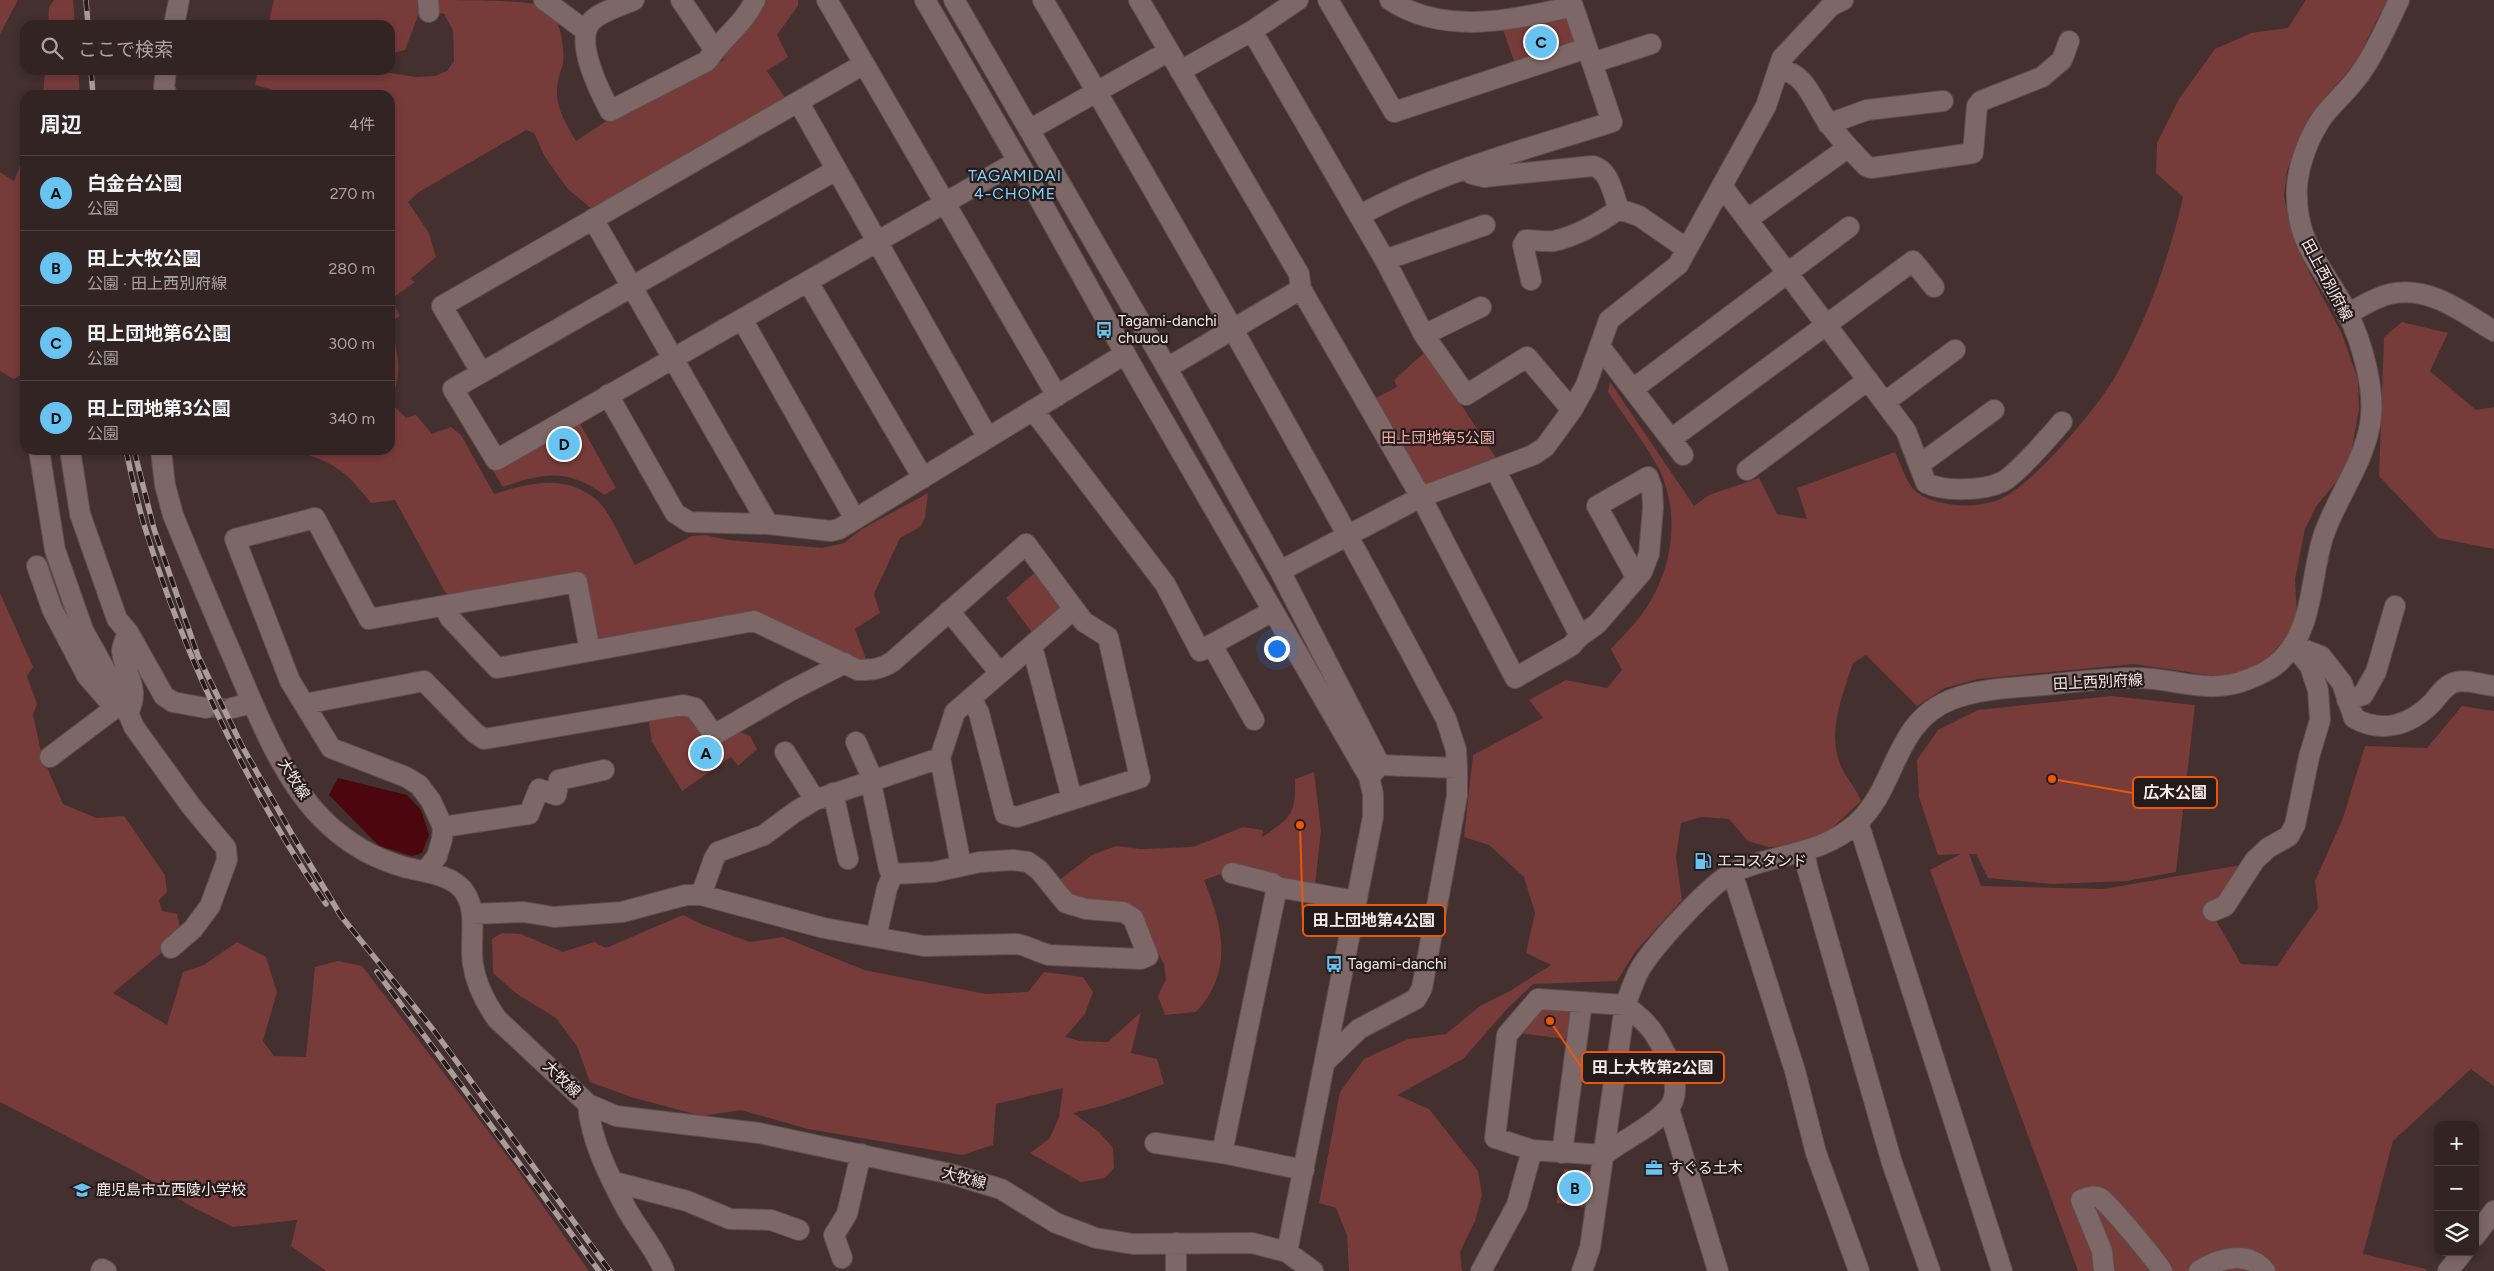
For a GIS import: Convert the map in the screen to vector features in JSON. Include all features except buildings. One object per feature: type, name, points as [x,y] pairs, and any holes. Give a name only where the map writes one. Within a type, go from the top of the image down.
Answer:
[{"type":"street","points":[[175,20],[179,0]]},
{"type":"street","points":[[544,0],[586,32]]},
{"type":"street","points":[[634,0],[590,22],[586,32],[589,63],[610,110],[706,61],[714,49],[749,14],[755,0]]},
{"type":"street","points":[[681,0],[714,49]]},
{"type":"street","points":[[827,0],[1057,396]]},
{"type":"street","points":[[925,0],[1273,612],[1374,771]]},
{"type":"street","points":[[954,0],[1167,368],[1280,571],[1374,771],[1373,817],[1287,1252]]},
{"type":"street","points":[[1043,0],[1235,329],[1349,535],[1446,719],[1456,750],[1457,796],[1422,988],[1416,999],[1359,1029],[1326,1061]]},
{"type":"street","points":[[1180,71],[1252,31],[1298,0]]},
{"type":"street","points":[[1328,0],[1394,112],[1590,56],[1651,44]]},
{"type":"street","points":[[1359,216],[1393,197],[1469,167],[1612,122],[1573,6],[1524,18],[1484,22],[1424,16],[1403,9],[1390,0]]},
{"type":"street","points":[[1280,571],[1421,497],[1533,455],[1545,447],[1572,410],[1586,386],[1601,348],[1609,320],[1678,264],[1688,249],[1766,106],[1782,58],[1831,6],[1843,0]]},
{"type":"street","name":"田上西別府線","points":[[1582,1271],[1590,1248],[1625,1005],[1639,971],[1657,946],[1680,920],[1732,872],[1805,852],[1835,839],[1858,822],[1876,800],[1911,730],[1929,712],[1951,700],[1982,691],[2108,679],[2142,678],[2208,688],[2236,684],[2263,673],[2282,660],[2293,645],[2308,612],[2322,539],[2333,512],[2359,462],[2371,420],[2368,374],[2348,314],[2317,266],[2303,234],[2297,206],[2297,181],[2313,133],[2325,114],[2365,67],[2400,0]]},
{"type":"street","points":[[1147,3],[1180,71],[1299,274],[1301,289],[1421,497],[1515,678],[1571,646],[1580,636],[1597,624],[1625,594],[1636,577]]},
{"type":"street","points":[[1252,31],[1385,260],[1424,334],[1466,395],[1527,357],[1572,410]]},
{"type":"street","points":[[1778,70],[1789,70],[1804,82],[1828,124],[1866,166],[1872,168],[1973,154],[1977,106],[1982,101],[2042,77],[2062,60],[2069,42]]},
{"type":"street","points":[[1029,130],[1169,51]]},
{"type":"street","points":[[481,372],[442,306],[864,64]]},
{"type":"street","points":[[165,75],[165,90]]},
{"type":"street","points":[[1828,124],[1867,110],[1942,100]]},
{"type":"street","points":[[799,103],[988,438]]},
{"type":"street","points":[[1748,219],[1839,154]]},
{"type":"street","points":[[836,170],[453,389],[496,460],[1018,161]]},
{"type":"street","points":[[1469,167],[1472,174],[1484,176],[1593,166],[1601,168],[1619,209],[1639,216],[1688,249]]},
{"type":"street","points":[[1722,186],[1906,431],[1926,483],[1935,487],[1970,489],[2002,482],[2047,440],[2062,422]]},
{"type":"street","points":[[1531,280],[1523,245],[1526,240],[1552,241],[1562,238],[1608,217],[1619,209]]},
{"type":"street","points":[[593,219],[768,524]]},
{"type":"street","points":[[1385,260],[1486,225]]},
{"type":"street","points":[[1632,389],[1849,227]]},
{"type":"street","points":[[1671,439],[1913,261],[1934,287]]},
{"type":"street","points":[[808,282],[922,478]]},
{"type":"street","points":[[1167,368],[1301,289]]},
{"type":"street","points":[[2348,314],[2388,294],[2412,292],[2431,295],[2494,331]]},
{"type":"street","points":[[1424,334],[1480,307]]},
{"type":"street","points":[[742,319],[855,519]]},
{"type":"street","points":[[1601,348],[1683,455]]},
{"type":"street","points":[[1885,402],[1955,350]]},
{"type":"street","points":[[608,396],[675,513],[689,522],[768,524],[831,531],[839,529],[1125,354]]},
{"type":"street","points":[[1748,470],[1868,380]]},
{"type":"street","points":[[1034,410],[1165,584],[1200,651],[1273,612]]},
{"type":"street","points":[[1919,465],[1994,410]]},
{"type":"street","points":[[40,455],[55,550],[83,630],[122,708],[134,727],[191,806],[226,848],[227,860],[210,906],[193,929],[171,948]]},
{"type":"street","points":[[71,455],[80,514],[117,619],[128,632],[164,696],[173,702],[206,708]]},
{"type":"street","name":"大牧線","points":[[162,455],[165,485],[173,515],[252,703],[292,778],[306,799],[336,832],[377,856],[403,867],[426,871],[445,878],[463,890],[472,914],[472,962],[476,979],[488,1006],[497,1019],[588,1104],[616,1116],[735,1128],[975,1180],[1016,1197],[1072,1230],[1096,1238],[1133,1244],[1252,1243],[1287,1252],[1313,1271]]},
{"type":"street","points":[[1495,469],[1580,636]]},
{"type":"street","points":[[426,871],[437,856],[442,840],[443,827],[431,801],[419,785],[381,766],[331,748],[290,680],[235,539],[315,518],[370,620],[577,582],[590,651]]},
{"type":"street","points":[[444,606],[450,618],[497,668],[754,620],[858,670],[882,668],[892,662],[1026,544],[1084,622],[1108,637],[1140,778],[1017,816],[1005,814],[979,713],[971,698]]},
{"type":"street","points":[[37,566],[52,609],[87,676],[122,708]]},
{"type":"street","points":[[2347,700],[2363,695],[2376,672],[2396,606]]},
{"type":"street","points":[[961,865],[940,758],[955,712],[1074,609]]},
{"type":"street","points":[[949,611],[1000,673]]},
{"type":"street","points":[[50,757],[122,708],[134,702],[133,689],[122,650],[128,632]]},
{"type":"street","points":[[1212,645],[1254,720]]},
{"type":"street","points":[[2293,645],[2321,656],[2342,683],[2354,718],[2364,723],[2385,726],[2398,725],[2414,719],[2447,687],[2456,682],[2494,686]]},
{"type":"street","points":[[2213,911],[2225,906],[2255,860],[2268,848],[2288,836],[2296,825],[2309,757],[2320,720],[2318,690],[2310,666],[2293,645]]},
{"type":"street","points":[[1032,646],[1072,799]]},
{"type":"street","points":[[304,704],[424,682],[475,733],[484,739],[683,705],[695,708],[714,735],[790,691],[846,663]]},
{"type":"street","points":[[232,708],[252,703]]},
{"type":"street","points":[[472,914],[524,912],[554,917],[622,912],[686,895],[701,895],[783,918],[924,946],[1017,944],[1029,946],[1049,955],[1141,959],[1148,956],[1133,918],[1123,912],[1086,909],[1066,903],[1039,870],[1028,862],[1014,860],[961,865],[934,872],[894,874],[889,869],[872,782],[856,742]]},
{"type":"street","points":[[784,752],[824,797],[848,859]]},
{"type":"street","points":[[701,895],[718,852],[764,835],[795,812],[824,797],[940,758]]},
{"type":"street","points":[[1374,771],[1456,768]]},
{"type":"street","points":[[443,827],[529,814],[539,789],[556,795],[559,780],[604,770]]},
{"type":"street","points":[[1858,822],[2002,1271]]},
{"type":"street","points":[[1805,852],[1807,868],[1892,1164],[1930,1271]]},
{"type":"street","points":[[1732,872],[1794,1071],[1816,1153],[1859,1271]]},
{"type":"street","points":[[1232,873],[1272,883],[1277,887],[1356,901]]},
{"type":"street","points":[[876,937],[887,888],[894,874]]},
{"type":"street","points":[[1222,1153],[1277,887]]},
{"type":"street","points":[[1538,999],[1582,1002],[1625,1005],[1655,1035],[1673,1073],[1674,1100],[1669,1109],[1655,1121],[1622,1141],[1604,1155],[1532,1150],[1495,1138],[1507,1035],[1538,999]]},
{"type":"street","points":[[1562,1153],[1582,1002]]},
{"type":"street","points":[[588,1104],[593,1136],[626,1209],[660,1261],[664,1271]]},
{"type":"street","points":[[1669,1109],[1718,1271]]},
{"type":"street","points":[[1155,1143],[1222,1153],[1304,1170]]},
{"type":"street","points":[[1481,1271],[1518,1205],[1532,1150]]},
{"type":"street","points":[[842,1258],[834,1236],[847,1214],[861,1154]]},
{"type":"street","points":[[614,1182],[687,1201],[730,1219],[772,1220],[799,1230]]},
{"type":"street","points":[[2104,1271],[2102,1251],[2081,1200],[2092,1196],[2106,1201],[2132,1234],[2151,1254],[2162,1271]]},
{"type":"street","points":[[2479,1231],[2494,1212]]},
{"type":"street","points":[[1176,1243],[1176,1271]]},
{"type":"street","points":[[2448,1271],[2460,1256]]},
{"type":"street","points":[[2199,1271],[2228,1258],[2240,1257],[2253,1261],[2265,1271]]},
{"type":"street","points":[[101,1271],[102,1269],[106,1271]]},
{"type":"green space","points":[[0,0],[18,0],[0,34]]},
{"type":"green space","points":[[54,0],[73,0],[75,20],[48,20],[49,7]]},
{"type":"green space","points":[[274,0],[424,0],[405,50],[395,53],[395,20],[269,20]]},
{"type":"green space","points":[[432,0],[509,1],[546,6],[551,11],[558,25],[563,48],[563,63],[558,79],[557,97],[564,120],[576,141],[608,120],[724,60],[721,51],[762,0],[798,0],[798,6],[777,35],[788,57],[767,71],[788,102],[594,211],[567,188],[545,157],[534,133],[526,130],[419,192],[408,202],[429,233],[436,257],[410,279],[415,282],[395,296],[395,90],[271,90],[255,85],[257,75],[395,74],[416,77],[435,76],[447,71],[454,61],[453,30],[444,14],[434,12]]},
{"type":"green space","points":[[2306,0],[2387,0],[2356,62],[2316,108],[2299,137],[2287,171],[2284,196],[2290,225],[2306,266],[2341,332],[2358,379],[2359,409],[2350,459],[2336,482],[2316,507],[2305,529],[2295,579],[2297,616],[2284,640],[2266,660],[2245,671],[2221,677],[2134,664],[1978,679],[1945,688],[1917,706],[1866,655],[1853,663],[1841,699],[1835,737],[1841,766],[1861,801],[1828,832],[1793,846],[1768,847],[1748,841],[1729,819],[1702,817],[1681,823],[1676,857],[1682,900],[1635,952],[1617,981],[1533,984],[1506,1010],[1463,1059],[1397,1095],[1429,1109],[1478,1171],[1482,1195],[1475,1221],[1460,1252],[1462,1271],[1349,1271],[1347,1235],[1336,1208],[1319,1203],[1340,1092],[1364,1059],[1408,1039],[1446,1034],[1480,1006],[1510,991],[1551,965],[1526,953],[1535,913],[1524,877],[1489,845],[1464,837],[1473,755],[1543,718],[1529,700],[1566,680],[1607,688],[1622,670],[1611,649],[1639,618],[1650,602],[1666,566],[1671,528],[1667,489],[1655,461],[1608,392],[1610,382],[1694,506],[1709,495],[1759,478],[1777,514],[1807,519],[1797,488],[1895,452],[1911,486],[1918,493],[1930,499],[1956,505],[1969,505],[1995,501],[2009,494],[2026,482],[2043,466],[2078,427],[2115,377],[2137,334],[2164,267],[2183,197],[2156,173],[2157,143],[2179,99],[2215,49],[2251,33],[2288,28]]},
{"type":"green space","points":[[1562,15],[1570,20],[1577,37],[1574,46],[1515,64],[1502,27]]},
{"type":"green space","points":[[45,75],[78,75],[80,90],[43,90]]},
{"type":"green space","points":[[20,166],[20,376],[13,379],[0,371],[0,172],[14,181]]},
{"type":"green space","points":[[395,307],[400,316],[395,319]]},
{"type":"green space","points":[[2402,322],[2448,333],[2430,371],[2476,410],[2494,407],[2494,549],[2438,538],[2379,476],[2384,337]]},
{"type":"green space","points":[[395,342],[398,364],[395,389]]},
{"type":"green space","name":"田上団地第5公園","points":[[1426,351],[1498,461],[1430,487],[1420,484],[1374,399],[1397,387],[1394,380]]},
{"type":"green space","points":[[395,407],[406,418],[416,415],[432,434],[451,427],[461,435],[494,494],[534,484],[548,483],[561,484],[586,492],[598,501],[608,513],[635,565],[692,536],[705,535],[728,540],[822,548],[844,543],[862,529],[928,493],[925,518],[920,527],[900,538],[874,594],[880,613],[855,629],[867,662],[860,662],[754,614],[600,642],[595,639],[583,577],[451,597],[445,592],[395,500],[371,503],[345,475],[320,459],[308,455],[395,455]]},
{"type":"green space","points":[[578,420],[616,488],[604,495],[579,480],[555,476],[543,476],[503,487],[492,469]]},
{"type":"green space","points":[[1039,569],[1062,602],[1061,613],[1034,635],[1006,598]]},
{"type":"green space","points":[[0,593],[33,667],[27,676],[37,704],[33,715],[42,756],[63,804],[96,818],[124,816],[165,875],[167,892],[159,900],[162,911],[177,914],[181,932],[160,954],[113,993],[167,1025],[183,972],[204,965],[237,942],[266,957],[277,992],[263,1041],[274,1056],[306,1057],[315,967],[338,961],[362,966],[514,1165],[589,1271],[326,1271],[291,1246],[297,1220],[233,1227],[194,1208],[136,1172],[0,1102]]},
{"type":"green space","points":[[2111,696],[2195,705],[2176,872],[2127,881],[2052,884],[1988,878],[1976,854],[1969,854],[1981,886],[2104,889],[2252,863],[2214,917],[2241,964],[2277,966],[2318,908],[2315,881],[2343,818],[2365,746],[2427,748],[2462,706],[2494,711],[2494,1086],[2471,1069],[2393,1141],[2363,1254],[2426,1269],[2426,1271],[2078,1271],[1930,870],[1961,854],[1938,855],[1919,797],[1917,760],[1938,730],[1978,710]]},
{"type":"green space","points":[[681,710],[750,736],[757,749],[738,766],[731,757],[682,791],[652,742],[648,717]]},
{"type":"green space","points":[[1314,772],[1321,830],[1315,886],[1233,870],[1204,880],[1211,897],[1220,931],[1220,965],[1216,981],[1208,997],[1196,1012],[1165,1015],[1158,996],[1166,979],[1164,964],[1137,913],[1070,900],[1057,882],[1092,855],[1116,846],[1141,849],[1193,847],[1243,827],[1263,830],[1262,837],[1280,825],[1290,814],[1294,801],[1295,779]]},
{"type":"green space","points":[[683,915],[701,924],[750,942],[783,937],[864,970],[986,994],[1028,992],[1044,972],[1083,977],[1093,992],[1085,1014],[1065,1037],[1080,1041],[1108,1042],[1141,1012],[1131,1053],[1157,1059],[1164,1084],[1109,1104],[1073,1113],[1099,1132],[1113,1148],[1114,1168],[1105,1178],[1081,1182],[1030,1153],[1050,1138],[1059,1117],[1063,1088],[996,1104],[993,1145],[962,1155],[808,1129],[741,1110],[702,1116],[631,1097],[590,1082],[577,1046],[556,1018],[517,994],[493,973],[492,939],[502,933],[521,934],[563,952],[594,942],[606,948]]},
{"type":"green space","points":[[1542,1007],[1573,1009],[1566,1039],[1519,1033]]},
{"type":"green space","points":[[1564,1169],[1592,1172],[1587,1208],[1556,1203]]},
{"type":"shaded area","points":[[338,778],[407,795],[421,810],[429,835],[422,853],[412,856],[379,846],[329,795]]},
{"type":"tunnel","points":[[206,708],[232,708]]},
{"type":"railway","points":[[86,0],[88,20]]},
{"type":"railway","points":[[91,75],[93,90]]},
{"type":"railway","points":[[127,455],[138,503],[163,583],[201,679],[246,772],[271,817],[326,904]]},
{"type":"railway","points":[[135,455],[154,529],[198,656],[242,746],[293,836],[341,916],[435,1032],[610,1271]]},
{"type":"railway","points":[[377,972],[599,1271]]},
{"type":"place","name":"田上団地第6公園","points":[[1541,42]]},
{"type":"place","name":"Tagami-danchi chuuou","points":[[1104,330]]},
{"type":"place","name":"田上団地第3公園","points":[[564,444]]},
{"type":"place","name":"白金台公園","points":[[706,753]]},
{"type":"place","name":"広木公園","points":[[2052,779]]},
{"type":"place","name":"田上団地第4公園","points":[[1300,825]]},
{"type":"place","name":"エコスタンド","points":[[1703,861]]},
{"type":"place","name":"Tagami-danchi","points":[[1334,964]]},
{"type":"place","name":"田上大牧第2公園","points":[[1550,1021]]},
{"type":"place","name":"すぐる土木","points":[[1654,1168]]},
{"type":"place","name":"田上大牧公園","points":[[1575,1188]]},
{"type":"place","name":"鹿児島市立西陵小学校","points":[[82,1190]]},
{"type":"district","name":"TAGAMIDAI 4-CHOME","points":[[1015,184]]}]
